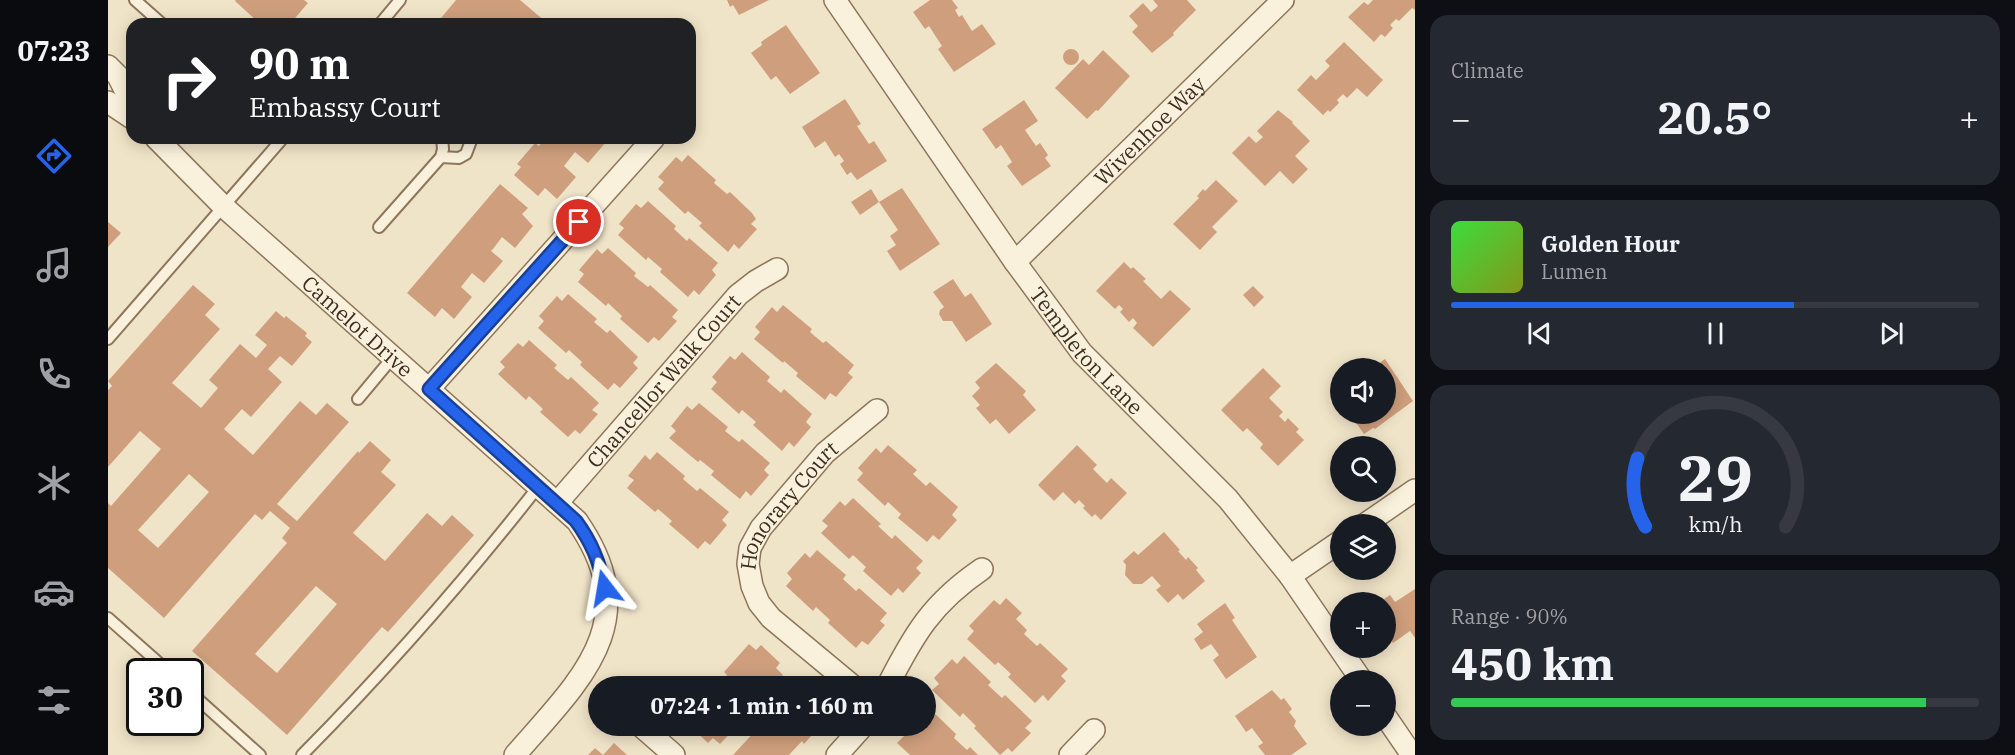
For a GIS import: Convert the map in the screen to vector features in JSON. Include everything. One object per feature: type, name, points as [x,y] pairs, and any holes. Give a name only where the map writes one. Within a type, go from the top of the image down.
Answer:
[{"type":"street","name":"Templeton Lane","points":[[835,0],[1015,262],[1082,353],[1228,499],[1290,576],[1354,670]]},
{"type":"street","name":"Wivenhoe Way","points":[[1015,262],[1283,0]]},
{"type":"street","points":[[108,66],[118,76],[126,92]]},
{"type":"street","points":[[108,102],[126,114]]},
{"type":"street","name":"Camelot Drive","points":[[162,144],[224,207],[576,521],[590,541],[600,564],[605,588],[606,608],[592,676]]},
{"type":"street","points":[[429,389],[649,144]]},
{"type":"street","name":"Chancellor Walk Court","points":[[557,504],[738,295],[777,269]]},
{"type":"street","name":"Honorary Court","points":[[841,676],[771,618],[759,603],[752,586],[748,564],[750,548],[760,528],[825,453],[877,410]]},
{"type":"street","points":[[1380,514],[1415,490]]},
{"type":"street","points":[[1290,576],[1330,549]]},
{"type":"street","points":[[893,676],[919,628],[960,584],[982,569]]},
{"type":"street","name":"Camelot Drive","points":[[515,755],[588,683]]},
{"type":"street","points":[[1070,755],[1094,729]]},
{"type":"street","points":[[1396,732],[1412,755]]},
{"type":"street","points":[[652,736],[674,755]]},
{"type":"street","points":[[837,755],[854,736]]},
{"type":"lane","points":[[135,0],[155,18]]},
{"type":"lane","points":[[385,18],[400,0]]},
{"type":"lane","points":[[108,339],[278,144]]},
{"type":"lane","points":[[379,227],[441,157],[443,144]]},
{"type":"lane","points":[[441,157],[459,158],[466,154],[470,144]]},
{"type":"lane","points":[[358,399],[393,357]]},
{"type":"lane","points":[[302,755],[361,696],[422,628],[496,541],[538,487]]},
{"type":"lane","points":[[108,618],[153,658]]},
{"type":"lane","points":[[204,705],[260,755]]},
{"type":"building","points":[[304,0],[308,3],[295,18],[253,18],[235,1]]},
{"type":"building","points":[[456,0],[520,0],[541,18],[441,18]]},
{"type":"building","points":[[727,0],[769,0],[739,15],[733,5],[730,7]]},
{"type":"building","points":[[930,0],[952,0],[958,8],[955,10],[959,17],[962,15],[972,31],[982,24],[996,44],[954,72],[938,49],[942,46],[929,26],[925,29],[913,12]]},
{"type":"building","points":[[1153,0],[1187,0],[1196,10],[1173,33],[1174,35],[1152,53],[1132,32],[1138,26],[1129,16],[1143,3],[1151,12],[1158,6]]},
{"type":"building","points":[[1373,0],[1415,0],[1415,10],[1412,8],[1399,21],[1396,19],[1390,25],[1393,28],[1385,37],[1381,34],[1374,42],[1348,17],[1364,2],[1368,5]]},
{"type":"building","points":[[786,25],[820,73],[790,94],[776,76],[771,80],[751,53],[762,45],[761,42]]},
{"type":"building","points":[[1344,42],[1383,80],[1367,97],[1357,88],[1347,98],[1343,94],[1337,100],[1339,103],[1323,115],[1297,90],[1311,75],[1316,80],[1330,66],[1325,61]]},
{"type":"building","points":[[1071,49],[1077,51],[1079,57],[1077,63],[1071,65],[1065,63],[1063,57],[1065,51]]},
{"type":"building","points":[[1103,50],[1130,76],[1098,111],[1096,110],[1087,119],[1055,88],[1083,59],[1089,65]]},
{"type":"building","points":[[845,99],[861,124],[857,126],[869,144],[874,141],[887,161],[857,180],[851,172],[847,175],[840,164],[844,161],[839,154],[835,157],[825,141],[815,148],[802,127]]},
{"type":"building","points":[[1024,100],[1038,121],[1025,130],[1036,146],[1040,143],[1048,155],[1045,158],[1051,166],[1022,186],[1007,166],[1012,162],[1001,145],[996,149],[982,129]]},
{"type":"building","points":[[1278,110],[1293,122],[1310,141],[1295,156],[1308,169],[1293,184],[1280,171],[1265,186],[1232,153],[1249,136],[1256,143],[1263,137],[1257,131]]},
{"type":"building","points":[[534,144],[539,146],[541,144],[604,144],[588,163],[575,152],[564,166],[576,177],[557,199],[545,188],[538,196],[514,175],[521,167],[517,164]]},
{"type":"building","points":[[688,155],[716,180],[714,183],[727,194],[730,192],[756,219],[751,224],[757,229],[739,249],[734,244],[728,252],[699,226],[702,223],[688,211],[685,214],[658,189],[664,182],[658,177],[676,157],[682,162]]},
{"type":"building","points":[[1216,180],[1238,201],[1212,227],[1217,232],[1200,250],[1173,224],[1199,198],[1197,196],[1203,189],[1205,191]]},
{"type":"building","points":[[500,184],[528,208],[522,214],[533,226],[515,248],[502,237],[491,251],[503,261],[484,283],[472,273],[461,287],[472,297],[454,319],[442,308],[435,317],[407,293]]},
{"type":"building","points":[[902,188],[940,244],[900,271],[887,251],[896,245],[890,236],[898,230],[879,202]]},
{"type":"building","points":[[871,189],[879,202],[860,215],[851,202]]},
{"type":"building","points":[[648,201],[676,226],[674,229],[687,241],[689,238],[718,263],[712,270],[716,275],[699,295],[694,290],[688,297],[660,272],[662,269],[648,257],[646,260],[618,235],[624,228],[619,224],[636,204],[641,208]]},
{"type":"building","points":[[108,222],[121,233],[108,247]]},
{"type":"building","points":[[608,248],[636,273],[634,276],[648,287],[650,285],[678,310],[672,317],[677,321],[659,341],[654,337],[648,343],[620,319],[622,316],[608,303],[606,306],[578,282],[584,274],[579,270],[597,249],[602,254]]},
{"type":"building","points":[[1124,262],[1146,279],[1143,281],[1161,299],[1170,290],[1191,309],[1153,347],[1133,328],[1137,323],[1133,318],[1129,322],[1120,312],[1123,309],[1119,305],[1115,309],[1096,291]]},
{"type":"building","points":[[953,279],[965,297],[971,293],[992,324],[966,342],[952,321],[943,321],[939,314],[944,307],[933,292]]},
{"type":"building","points":[[193,285],[215,304],[205,315],[220,329],[172,383],[201,408],[218,388],[209,380],[240,344],[256,358],[267,345],[255,335],[276,311],[307,333],[305,336],[312,342],[292,366],[280,356],[268,369],[282,382],[251,417],[242,409],[224,429],[253,455],[300,401],[316,415],[327,403],[349,422],[277,504],[297,521],[358,451],[359,453],[370,441],[391,460],[381,472],[396,485],[353,533],[385,561],[427,513],[442,526],[452,515],[474,535],[388,632],[382,627],[287,735],[204,662],[204,658],[200,658],[192,651],[287,543],[282,538],[290,528],[270,511],[262,520],[255,514],[164,618],[108,568],[108,503],[111,506],[161,449],[140,431],[108,467],[108,390],[112,386],[108,381]],"holes":[[[189,474],[209,492],[158,548],[138,530]],[[316,586],[337,604],[277,673],[255,654]]]},
{"type":"building","points":[[1253,286],[1264,297],[1254,307],[1243,295]]},
{"type":"building","points":[[568,294],[597,319],[594,322],[607,333],[610,330],[638,357],[633,363],[638,368],[620,388],[614,383],[608,390],[580,365],[582,362],[569,350],[566,353],[538,328],[544,321],[539,316],[557,296],[562,301]]},
{"type":"building","points":[[783,305],[812,329],[810,332],[823,343],[826,341],[854,365],[848,373],[853,377],[836,397],[830,393],[825,400],[796,376],[798,373],[754,339],[760,332],[755,327],[772,307],[777,312]]},
{"type":"building","points":[[529,340],[557,365],[554,368],[568,380],[571,377],[599,403],[592,410],[598,414],[580,434],[575,430],[568,437],[540,412],[543,409],[529,396],[526,400],[498,374],[505,367],[500,362],[518,343],[523,347]]},
{"type":"building","points":[[742,352],[770,377],[767,381],[781,393],[784,389],[812,414],[806,422],[811,427],[794,447],[789,442],[782,451],[753,425],[756,422],[742,410],[739,414],[711,389],[717,382],[712,377],[730,356],[735,360]]},
{"type":"building","points":[[996,363],[1026,391],[1023,395],[1036,410],[1009,434],[996,419],[990,424],[976,408],[980,405],[972,396],[980,388],[975,382]]},
{"type":"building","points":[[1263,368],[1281,386],[1269,398],[1283,412],[1279,416],[1285,422],[1288,418],[1299,429],[1296,432],[1304,440],[1278,466],[1260,448],[1263,444],[1247,428],[1243,432],[1221,410]]},
{"type":"building","points":[[1396,376],[1413,401],[1396,414]]},
{"type":"building","points":[[699,403],[728,427],[725,431],[739,442],[742,439],[770,463],[764,470],[769,475],[751,496],[746,491],[740,499],[711,475],[714,471],[700,460],[698,462],[669,438],[676,431],[671,426],[687,406],[692,410]]},
{"type":"building","points":[[1357,424],[1382,424],[1375,429],[1364,434]]},
{"type":"building","points":[[888,445],[917,470],[913,474],[926,486],[930,482],[958,507],[952,515],[957,520],[939,540],[933,535],[927,542],[898,518],[901,514],[888,502],[885,506],[857,480],[863,473],[858,468],[876,448],[881,453]]},
{"type":"building","points":[[1077,445],[1097,465],[1093,469],[1107,483],[1111,478],[1127,493],[1101,520],[1095,514],[1092,517],[1079,500],[1075,504],[1063,492],[1054,501],[1038,485]]},
{"type":"building","points":[[657,452],[685,476],[683,479],[697,491],[700,488],[729,512],[722,520],[727,525],[710,545],[705,541],[698,549],[669,524],[672,521],[658,509],[655,512],[627,488],[634,480],[628,476],[645,455],[650,460]]},
{"type":"building","points":[[853,498],[881,524],[878,526],[892,539],[895,535],[923,561],[916,568],[921,573],[903,593],[898,588],[891,596],[863,571],[866,567],[853,555],[849,559],[821,533],[828,526],[822,521],[840,501],[845,506]]},
{"type":"building","points":[[1164,532],[1186,560],[1188,557],[1198,568],[1196,570],[1205,581],[1183,600],[1178,594],[1168,603],[1156,590],[1161,586],[1152,576],[1142,584],[1133,584],[1125,575],[1126,565],[1123,561],[1134,551],[1138,555]]},
{"type":"building","points":[[817,550],[846,575],[843,579],[856,591],[859,588],[887,613],[880,621],[885,625],[868,645],[862,641],[856,648],[828,623],[830,620],[816,607],[813,611],[786,586],[792,579],[787,573],[805,553],[810,558]]},
{"type":"building","points":[[1415,589],[1415,638],[1410,631],[1396,641],[1396,601]]},
{"type":"building","points":[[1006,598],[1022,613],[1016,619],[1027,630],[1024,634],[1037,646],[1040,643],[1068,669],[1061,676],[1066,681],[1048,701],[1043,695],[1035,703],[1008,677],[1011,674],[998,662],[995,665],[967,639],[974,631],[969,626],[994,600],[1000,605]]},
{"type":"building","points":[[1225,603],[1235,618],[1232,620],[1257,657],[1226,679],[1213,660],[1219,655],[1211,644],[1201,650],[1194,639],[1203,632],[1197,624]]},
{"type":"building","points":[[749,644],[756,650],[761,645],[780,663],[776,668],[783,675],[726,676],[724,672]]},
{"type":"building","points":[[964,656],[991,682],[988,685],[1002,698],[1005,695],[1032,721],[1025,728],[1031,733],[1012,752],[1008,748],[1000,755],[963,713],[960,717],[936,694],[936,687],[939,684],[936,676],[952,659],[957,664]]},
{"type":"building","points":[[1272,690],[1281,700],[1284,698],[1292,709],[1289,712],[1296,721],[1294,726],[1307,744],[1291,755],[1265,755],[1258,746],[1263,743],[1252,728],[1246,732],[1235,716]]},
{"type":"building","points":[[936,715],[956,734],[954,738],[967,750],[970,747],[978,755],[910,755],[897,743],[904,736],[936,736]]},
{"type":"building","points":[[701,736],[728,736],[720,744],[713,738],[708,743]]},
{"type":"building","points":[[751,736],[811,736],[804,744],[802,741],[789,755],[733,755]]},
{"type":"building","points":[[614,743],[627,755],[603,755]]},
{"type":"building","points":[[595,748],[603,755],[588,755]]},
{"type":"route","points":[[579,222],[429,389],[576,521],[590,541],[600,564],[605,588]]}]
